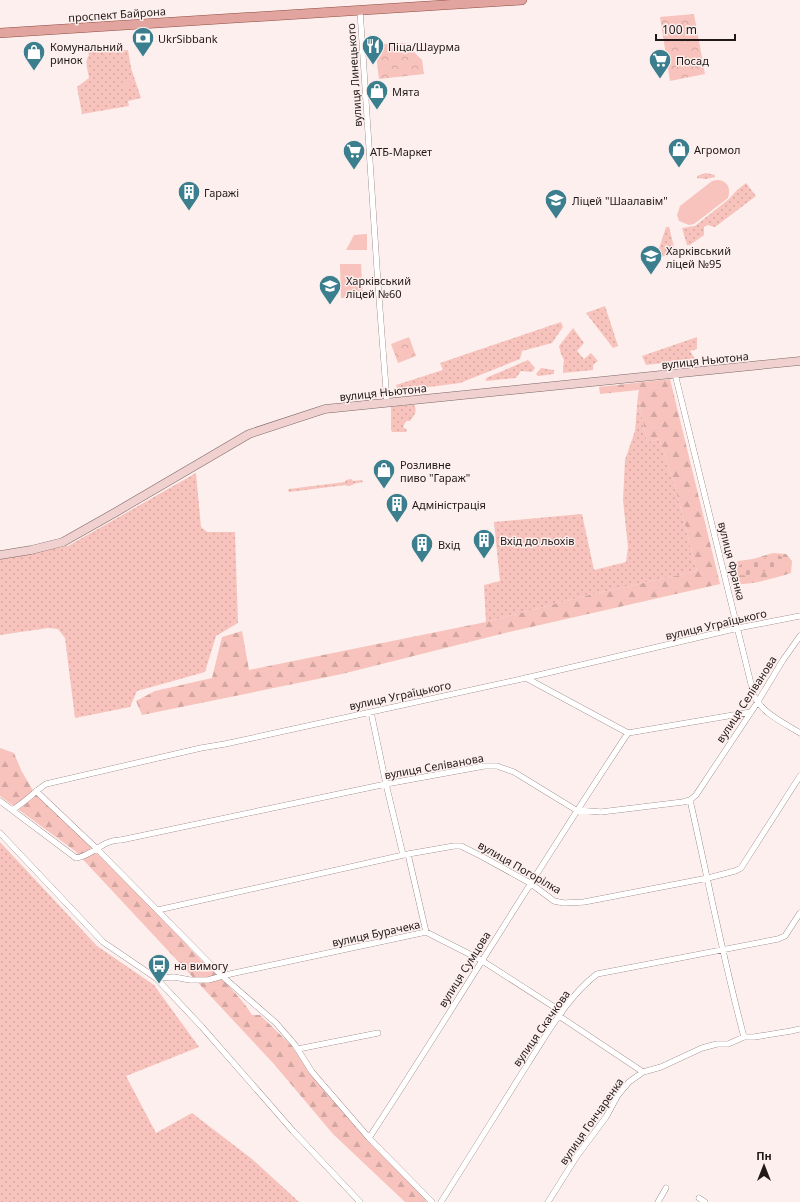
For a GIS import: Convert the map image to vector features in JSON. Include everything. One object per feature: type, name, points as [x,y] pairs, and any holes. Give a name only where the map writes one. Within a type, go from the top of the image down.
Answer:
[{"type":"main road","name":"проспект Байрона","points":[[0,33],[522,0]]},
{"type":"street","name":"вулиця Линецького","points":[[360,10],[387,402]]},
{"type":"street","name":"вулиця Ньютона","points":[[0,555],[63,542],[249,434],[325,409],[800,361]]},
{"type":"street","name":"вулиця Франка","points":[[674,374],[754,696],[757,702]]},
{"type":"street","name":"вулиця Уграїцького","points":[[12,810],[46,784],[337,718],[526,678],[738,628],[800,616]]},
{"type":"street","name":"вулиця Селіванова","points":[[12,810],[76,858],[82,857],[97,848],[116,840],[137,837],[386,784],[484,766],[497,766],[514,772],[576,810],[601,812],[690,800],[696,795],[800,636]]},
{"type":"street","points":[[526,678],[628,733],[751,712]]},
{"type":"street","points":[[757,702],[762,708],[800,733]]},
{"type":"street","points":[[371,712],[386,784],[426,932]]},
{"type":"street","name":"вулиця Сумцова","points":[[369,1138],[425,1052],[576,810],[628,733]]},
{"type":"street","name":"вулиця Погорілка","points":[[158,910],[436,848],[454,846],[461,846],[481,856],[530,884],[554,901],[574,903],[708,878],[735,871],[740,868],[800,776]]},
{"type":"street","points":[[36,791],[97,848],[222,976],[276,1023],[298,1049],[312,1072],[369,1138],[432,1202]]},
{"type":"street","points":[[690,800],[733,995],[744,1037]]},
{"type":"street","points":[[0,802],[12,810]]},
{"type":"street","points":[[0,833],[103,942],[156,978],[202,1027],[293,1131],[360,1202]]},
{"type":"street","name":"вулиця Скачкова","points":[[441,1202],[509,1092],[561,1014],[584,985],[597,974],[778,939],[785,936],[800,913]]},
{"type":"street","name":"вулиця Бурачека","points":[[156,978],[174,977],[190,980],[208,980],[426,932],[481,960],[643,1072]]},
{"type":"street","name":"вулиця Гончаренка","points":[[548,1202],[606,1117],[618,1095],[629,1082],[643,1072],[662,1067],[702,1048],[717,1044],[728,1044],[744,1037],[769,1035],[800,1029]]},
{"type":"street","points":[[298,1049],[378,1033]]},
{"type":"street","points":[[658,1202],[666,1188]]},
{"type":"street","points":[[699,1198],[705,1202]]},
{"type":"green space","points":[[694,14],[705,74],[670,81],[660,17]]},
{"type":"green space","points":[[405,43],[422,60],[424,74],[379,79],[376,53],[384,44]]},
{"type":"green space","points":[[128,50],[131,68],[141,98],[128,101],[129,106],[82,114],[77,87],[89,78],[87,63],[89,55],[88,52]]},
{"type":"green space","points":[[131,81],[132,87],[119,89],[119,83]]},
{"type":"green space","points":[[706,173],[715,175],[715,177],[706,179],[697,178],[697,176]]},
{"type":"green space","points":[[721,180],[728,186],[728,198],[694,224],[689,225],[679,221],[677,215],[680,206],[712,181]]},
{"type":"green space","points":[[746,183],[756,196],[715,227],[707,225],[704,227],[704,235],[690,245],[687,245],[682,228],[695,226],[729,199]]},
{"type":"green space","points":[[666,227],[669,227],[676,255],[656,258]]},
{"type":"green space","points":[[367,234],[367,250],[346,250],[354,235]]},
{"type":"green space","points":[[340,264],[361,264],[363,297],[341,298]]},
{"type":"green space","points":[[605,306],[618,346],[613,348],[586,313]]},
{"type":"green space","points":[[561,322],[563,327],[552,343],[522,351],[520,359],[460,383],[398,391],[396,385],[443,370],[440,363]]},
{"type":"green space","points":[[573,328],[584,343],[577,351],[584,359],[591,353],[598,361],[593,365],[593,370],[563,373],[564,360],[559,346]]},
{"type":"green space","points":[[409,337],[416,356],[398,363],[391,344]]},
{"type":"green space","points":[[697,337],[697,349],[690,351],[695,359],[646,365],[642,356]]},
{"type":"green space","points":[[528,360],[535,368],[532,372],[521,371],[516,378],[486,381],[486,378]]},
{"type":"green space","points":[[541,368],[554,370],[554,374],[538,376],[536,374]]},
{"type":"green space","points":[[670,379],[720,584],[505,633],[342,674],[142,715],[136,701],[155,691],[212,678],[222,637],[242,631],[249,670],[486,622],[589,595],[697,571],[674,483],[659,439],[647,442],[638,395],[639,390],[600,394],[599,387]]},
{"type":"green space","points":[[638,395],[647,442],[659,439],[674,483],[697,571],[589,595],[486,622],[484,585],[500,581],[494,522],[582,514],[594,570],[626,562],[628,547],[623,500],[625,460],[635,431]]},
{"type":"green space","points":[[414,405],[416,411],[414,415],[410,421],[406,421],[403,427],[407,430],[406,432],[392,432],[391,407]]},
{"type":"green space","points":[[196,473],[201,527],[207,532],[235,532],[238,623],[216,636],[205,672],[137,691],[130,707],[75,718],[65,638],[58,629],[48,628],[0,635],[0,558],[68,546]]},
{"type":"green space","points":[[351,479],[353,481],[362,480],[363,482],[347,486],[289,492],[288,490],[345,482],[346,480]]},
{"type":"green space","points":[[773,553],[786,554],[792,561],[791,573],[754,583],[732,584],[728,570],[738,561],[753,559]]},
{"type":"green space","points":[[778,555],[786,559],[786,566],[747,575],[734,576],[734,571],[740,565]]},
{"type":"green space","points":[[0,748],[14,753],[21,770],[32,789],[71,824],[191,950],[229,986],[252,1015],[260,1015],[291,1045],[312,1076],[360,1132],[427,1202],[405,1202],[333,1134],[273,1063],[75,851],[0,796]]},
{"type":"green space","points":[[0,842],[97,946],[154,985],[199,1047],[126,1076],[156,1133],[192,1113],[252,1159],[299,1202],[0,1202]]},
{"type":"place","name":"UkrSibbank","points":[[143,58]]},
{"type":"place","name":"Піца/Шаурма","points":[[373,66]]},
{"type":"place","name":"Комунальний ринок","points":[[34,72]]},
{"type":"place","name":"Посад","points":[[660,80]]},
{"type":"place","name":"Мята","points":[[377,110]]},
{"type":"place","name":"Агромол","points":[[679,168]]},
{"type":"place","name":"АТБ-Маркет","points":[[354,170]]},
{"type":"place","name":"Гаражі","points":[[189,212]]},
{"type":"place","name":"Ліцей \"Шаалавім\"","points":[[556,220]]},
{"type":"place","name":"Харківський ліцей №95","points":[[651,276]]},
{"type":"place","name":"Харківський ліцей №60","points":[[330,306]]},
{"type":"place","name":"Розливне пиво \"Гараж\"","points":[[384,490]]},
{"type":"place","name":"Адміністрація","points":[[397,524]]},
{"type":"place","name":"Вхід до льохів","points":[[484,560]]},
{"type":"place","name":"Вхід","points":[[422,564]]},
{"type":"place","name":"на вимогу","points":[[159,984]]}]
